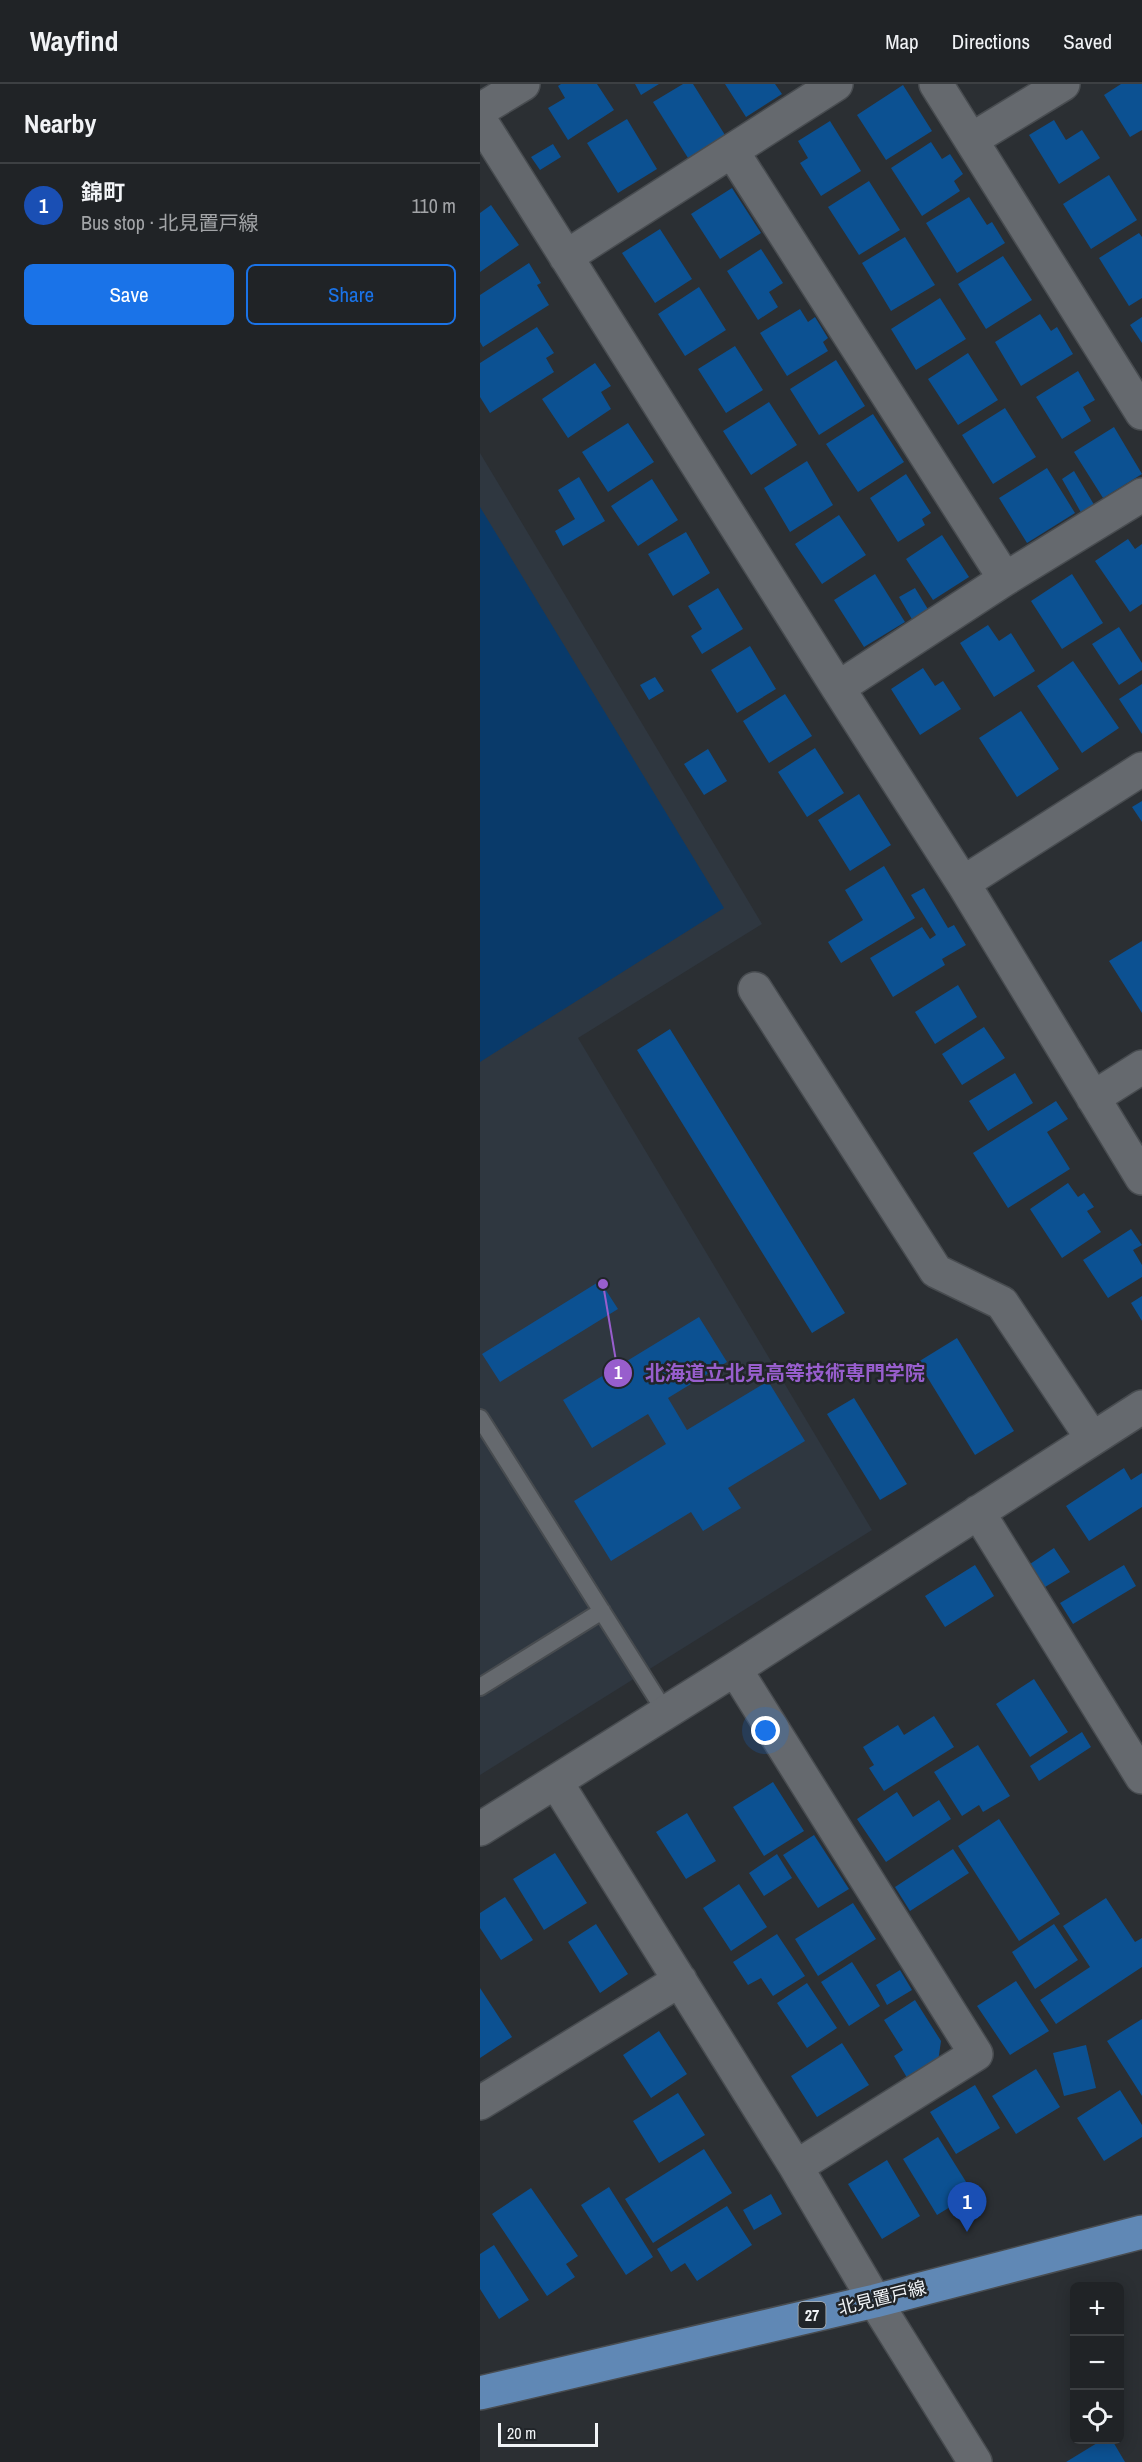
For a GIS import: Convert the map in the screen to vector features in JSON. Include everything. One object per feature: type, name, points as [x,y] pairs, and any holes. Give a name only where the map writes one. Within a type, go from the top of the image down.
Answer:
[{"type":"main road","name":"北見置戸線","points":[[480,2393],[875,2301],[1142,2232]]},
{"type":"street","points":[[480,110],[523,84]]},
{"type":"street","points":[[566,257],[836,84]]},
{"type":"street","points":[[936,84],[1142,413]]},
{"type":"street","points":[[971,140],[1063,84]]},
{"type":"street","points":[[480,120],[963,884],[1142,1178]]},
{"type":"street","points":[[732,151],[1005,579]]},
{"type":"street","points":[[838,688],[1005,579],[1142,495]]},
{"type":"street","points":[[963,884],[1142,769]]},
{"type":"street","points":[[755,989],[936,1271],[1002,1303],[1092,1438]]},
{"type":"street","points":[[1093,1098],[1142,1067]]},
{"type":"street","points":[[480,1829],[666,1713],[1142,1407]]},
{"type":"street","points":[[978,1512],[1142,1777]]},
{"type":"street","points":[[735,1669],[976,2055],[796,2167]]},
{"type":"street","points":[[556,1782],[796,2167],[875,2301],[975,2462]]},
{"type":"street","points":[[480,2103],[680,1980]]},
{"type":"lane","points":[[480,1418],[666,1713]]},
{"type":"lane","points":[[480,1686],[602,1611]]},
{"type":"shaded area","points":[[480,453],[762,924],[578,1038],[872,1530],[480,1775]]},
{"type":"shaded area","points":[[480,507],[724,908],[480,1062]]},
{"type":"building","points":[[561,84],[597,84],[614,110],[568,140],[548,108],[565,98],[558,86]]},
{"type":"building","points":[[635,84],[659,84],[641,95]]},
{"type":"building","points":[[683,84],[693,84],[725,135],[688,158],[653,102]]},
{"type":"building","points":[[725,84],[775,84],[782,94],[746,117]]},
{"type":"building","points":[[1121,84],[1142,84],[1142,130],[1130,137],[1104,95]]},
{"type":"building","points":[[903,85],[932,131],[886,160],[857,115]]},
{"type":"building","points":[[627,119],[657,169],[618,193],[587,143]]},
{"type":"building","points":[[1054,120],[1066,140],[1082,130],[1100,158],[1059,184],[1029,135]]},
{"type":"building","points":[[830,121],[861,171],[821,196],[800,163],[808,158],[798,141]]},
{"type":"building","points":[[931,142],[942,159],[950,154],[963,174],[954,181],[960,191],[922,216],[891,168]]},
{"type":"building","points":[[553,144],[561,157],[540,170],[531,157]]},
{"type":"building","points":[[1109,175],[1137,220],[1091,249],[1063,204]]},
{"type":"building","points":[[869,181],[900,230],[859,255],[828,207]]},
{"type":"building","points":[[732,188],[761,233],[720,259],[691,214]]},
{"type":"building","points":[[969,197],[987,225],[992,222],[1005,243],[957,273],[926,223]]},
{"type":"building","points":[[491,205],[519,245],[480,272],[480,213]]},
{"type":"building","points":[[660,229],[692,279],[655,303],[622,253]]},
{"type":"building","points":[[1139,233],[1142,237],[1142,298],[1129,306],[1099,258]]},
{"type":"building","points":[[905,237],[935,285],[891,311],[862,263]]},
{"type":"building","points":[[761,249],[783,283],[769,292],[778,307],[758,320],[727,271]]},
{"type":"building","points":[[1003,256],[1032,300],[986,329],[958,284]]},
{"type":"building","points":[[529,263],[541,283],[537,285],[549,305],[483,347],[480,342],[480,295]]},
{"type":"building","points":[[699,287],[726,330],[685,356],[658,314]]},
{"type":"building","points":[[940,298],[966,339],[916,370],[891,329]]},
{"type":"building","points":[[800,309],[808,322],[815,317],[828,338],[823,342],[828,351],[787,376],[760,333]]},
{"type":"building","points":[[1040,314],[1051,331],[1057,327],[1073,354],[1021,386],[995,342]]},
{"type":"building","points":[[1142,317],[1142,343],[1130,325]]},
{"type":"building","points":[[537,327],[554,353],[546,358],[554,372],[490,413],[480,397],[480,363]]},
{"type":"building","points":[[735,346],[763,390],[726,413],[698,369]]},
{"type":"building","points":[[968,353],[998,400],[958,425],[928,379]]},
{"type":"building","points":[[836,360],[865,406],[819,435],[790,389]]},
{"type":"building","points":[[595,363],[611,386],[601,392],[611,409],[568,438],[542,399]]},
{"type":"building","points":[[1078,371],[1095,400],[1083,407],[1091,421],[1062,439],[1036,397]]},
{"type":"building","points":[[769,402],[797,445],[751,475],[723,431]]},
{"type":"building","points":[[1005,408],[1036,457],[993,484],[962,435]]},
{"type":"building","points":[[873,414],[904,462],[858,492],[826,444]]},
{"type":"building","points":[[628,423],[654,462],[608,492],[582,452]]},
{"type":"building","points":[[1114,427],[1142,474],[1103,498],[1074,452]]},
{"type":"building","points":[[807,461],[833,505],[790,532],[764,488]]},
{"type":"building","points":[[1047,468],[1075,513],[1027,543],[999,498]]},
{"type":"building","points":[[1074,471],[1096,508],[1083,516],[1062,479]]},
{"type":"building","points":[[906,474],[931,513],[922,519],[925,525],[898,542],[870,498]]},
{"type":"building","points":[[579,477],[605,521],[563,546],[555,531],[575,519],[558,490]]},
{"type":"building","points":[[652,479],[678,520],[638,546],[611,506]]},
{"type":"building","points":[[839,515],[866,555],[822,584],[795,544]]},
{"type":"building","points":[[686,532],[710,573],[673,596],[648,554]]},
{"type":"building","points":[[942,535],[969,577],[933,600],[906,559]]},
{"type":"building","points":[[1128,539],[1135,549],[1142,544],[1142,604],[1130,612],[1095,561]]},
{"type":"building","points":[[875,574],[905,622],[864,647],[834,600]]},
{"type":"building","points":[[1072,574],[1103,623],[1062,649],[1031,601]]},
{"type":"building","points":[[718,588],[743,629],[702,654],[691,636],[702,629],[688,606]]},
{"type":"building","points":[[915,588],[929,611],[913,621],[899,597]]},
{"type":"building","points":[[988,625],[999,641],[1011,633],[1035,671],[994,697],[960,643]]},
{"type":"building","points":[[1119,627],[1142,663],[1142,670],[1119,685],[1092,644]]},
{"type":"building","points":[[750,646],[776,689],[737,713],[711,670]]},
{"type":"building","points":[[1073,661],[1119,728],[1082,753],[1037,686]]},
{"type":"building","points":[[923,668],[935,686],[943,681],[961,709],[920,735],[891,689]]},
{"type":"building","points":[[655,677],[664,691],[649,700],[640,685]]},
{"type":"building","points":[[1142,684],[1142,734],[1119,699]]},
{"type":"building","points":[[785,694],[812,736],[769,763],[743,721]]},
{"type":"building","points":[[1021,711],[1059,769],[1017,797],[979,738]]},
{"type":"building","points":[[815,748],[844,793],[807,817],[778,772]]},
{"type":"building","points":[[708,749],[727,781],[704,795],[684,764]]},
{"type":"building","points":[[859,794],[891,845],[850,871],[818,820]]},
{"type":"building","points":[[1142,801],[1142,822],[1132,807]]},
{"type":"building","points":[[884,866],[915,918],[841,963],[828,942],[863,920],[845,890]]},
{"type":"building","points":[[924,888],[948,928],[954,925],[966,945],[942,959],[945,965],[893,997],[870,958],[922,927],[930,939],[936,935],[911,895]]},
{"type":"building","points":[[1142,941],[1142,1013],[1109,961]]},
{"type":"building","points":[[958,985],[977,1017],[935,1044],[915,1012]]},
{"type":"building","points":[[984,1027],[1005,1058],[962,1085],[942,1054]]},
{"type":"building","points":[[670,1029],[845,1313],[812,1333],[637,1050]]},
{"type":"building","points":[[1015,1073],[1033,1103],[988,1131],[969,1101]]},
{"type":"building","points":[[1056,1101],[1068,1119],[1047,1132],[1070,1169],[1008,1208],[973,1153]]},
{"type":"building","points":[[1068,1183],[1078,1197],[1084,1193],[1094,1207],[1087,1211],[1101,1232],[1062,1258],[1030,1209]]},
{"type":"building","points":[[1131,1229],[1142,1245],[1133,1250],[1142,1265],[1142,1277],[1108,1298],[1083,1260]]},
{"type":"building","points":[[600,1281],[618,1309],[500,1382],[482,1354]]},
{"type":"building","points":[[1142,1296],[1142,1321],[1131,1303]]},
{"type":"building","points":[[699,1317],[727,1362],[668,1398],[687,1430],[768,1381],[805,1441],[728,1488],[741,1508],[703,1531],[691,1512],[611,1561],[574,1501],[666,1444],[648,1414],[592,1448],[563,1400]]},
{"type":"building","points":[[957,1338],[1014,1431],[975,1455],[918,1362]]},
{"type":"building","points":[[854,1398],[907,1484],[880,1500],[827,1414]]},
{"type":"building","points":[[1124,1468],[1131,1480],[1142,1473],[1142,1507],[1089,1541],[1066,1506]]},
{"type":"building","points":[[1054,1548],[1070,1572],[1045,1587],[1030,1564]]},
{"type":"building","points":[[975,1565],[994,1596],[945,1627],[925,1596]]},
{"type":"building","points":[[1124,1565],[1136,1586],[1073,1624],[1060,1603]]},
{"type":"building","points":[[1034,1679],[1068,1732],[1030,1757],[996,1704]]},
{"type":"building","points":[[934,1716],[954,1747],[884,1791],[869,1768],[874,1765],[863,1747],[898,1725],[904,1735]]},
{"type":"building","points":[[1082,1732],[1091,1747],[1039,1781],[1030,1766]]},
{"type":"building","points":[[978,1745],[1010,1796],[983,1812],[979,1805],[962,1816],[934,1772]]},
{"type":"building","points":[[773,1782],[804,1831],[764,1856],[733,1807]]},
{"type":"building","points":[[897,1792],[913,1817],[939,1800],[951,1819],[886,1862],[857,1819]]},
{"type":"building","points":[[687,1813],[716,1861],[686,1879],[656,1832]]},
{"type":"building","points":[[999,1819],[1060,1914],[1019,1941],[958,1846]]},
{"type":"building","points":[[814,1835],[849,1889],[818,1908],[783,1855]]},
{"type":"building","points":[[953,1849],[969,1873],[910,1911],[895,1887]]},
{"type":"building","points":[[555,1853],[587,1903],[544,1930],[513,1879]]},
{"type":"building","points":[[777,1854],[792,1878],[764,1896],[749,1873]]},
{"type":"building","points":[[739,1884],[767,1927],[731,1951],[703,1908]]},
{"type":"building","points":[[505,1897],[533,1940],[501,1960],[480,1928],[480,1913]]},
{"type":"building","points":[[1106,1898],[1135,1942],[1142,1938],[1142,1967],[1056,2024],[1040,2000],[1090,1967],[1063,1926]]},
{"type":"building","points":[[853,1903],[876,1939],[818,1976],[795,1939]]},
{"type":"building","points":[[596,1924],[628,1974],[600,1993],[568,1942]]},
{"type":"building","points":[[1054,1924],[1078,1960],[1035,1989],[1012,1952]]},
{"type":"building","points":[[777,1934],[805,1976],[773,1996],[761,1978],[748,1985],[733,1962]]},
{"type":"building","points":[[852,1962],[880,2006],[849,2026],[821,1982]]},
{"type":"building","points":[[900,1970],[912,1990],[887,2005],[876,1985]]},
{"type":"building","points":[[1016,1981],[1049,2031],[1010,2055],[977,2006]]},
{"type":"building","points":[[807,1983],[837,2028],[807,2048],[777,2003]]},
{"type":"building","points":[[480,1988],[512,2037],[480,2058]]},
{"type":"building","points":[[915,2000],[941,2041],[938,2062],[909,2081],[894,2056],[903,2050],[884,2020]]},
{"type":"building","points":[[1142,2019],[1142,2096],[1107,2041]]},
{"type":"building","points":[[659,2031],[687,2074],[651,2098],[623,2055]]},
{"type":"building","points":[[842,2043],[869,2085],[817,2117],[791,2076]]},
{"type":"building","points":[[1086,2045],[1096,2088],[1064,2096],[1053,2053]]},
{"type":"building","points":[[1036,2069],[1060,2107],[1016,2134],[992,2096]]},
{"type":"building","points":[[975,2085],[1000,2128],[956,2154],[930,2112]]},
{"type":"building","points":[[1120,2090],[1142,2125],[1142,2137],[1104,2161],[1077,2118]]},
{"type":"building","points":[[678,2093],[705,2135],[659,2163],[633,2121]]},
{"type":"building","points":[[938,2137],[973,2193],[937,2215],[903,2159]]},
{"type":"building","points":[[704,2149],[732,2193],[653,2243],[625,2199]]},
{"type":"building","points":[[887,2160],[920,2216],[882,2239],[848,2184]]},
{"type":"building","points":[[609,2187],[653,2257],[626,2275],[581,2205]]},
{"type":"building","points":[[531,2188],[578,2256],[566,2264],[575,2277],[547,2296],[492,2214]]},
{"type":"building","points":[[771,2194],[782,2214],[754,2230],[743,2210]]},
{"type":"building","points":[[727,2206],[752,2245],[697,2281],[685,2263],[671,2272],[657,2249]]},
{"type":"building","points":[[494,2245],[529,2300],[499,2319],[480,2289],[480,2254]]},
{"type":"building","points":[[1095,2444],[1114,2444],[1125,2462],[1066,2462]]},
{"type":"place","name":"北海道立北見高等技術専門学院","points":[[603,1284]]},
{"type":"place","name":"錦町","points":[[967,2232]]}]
